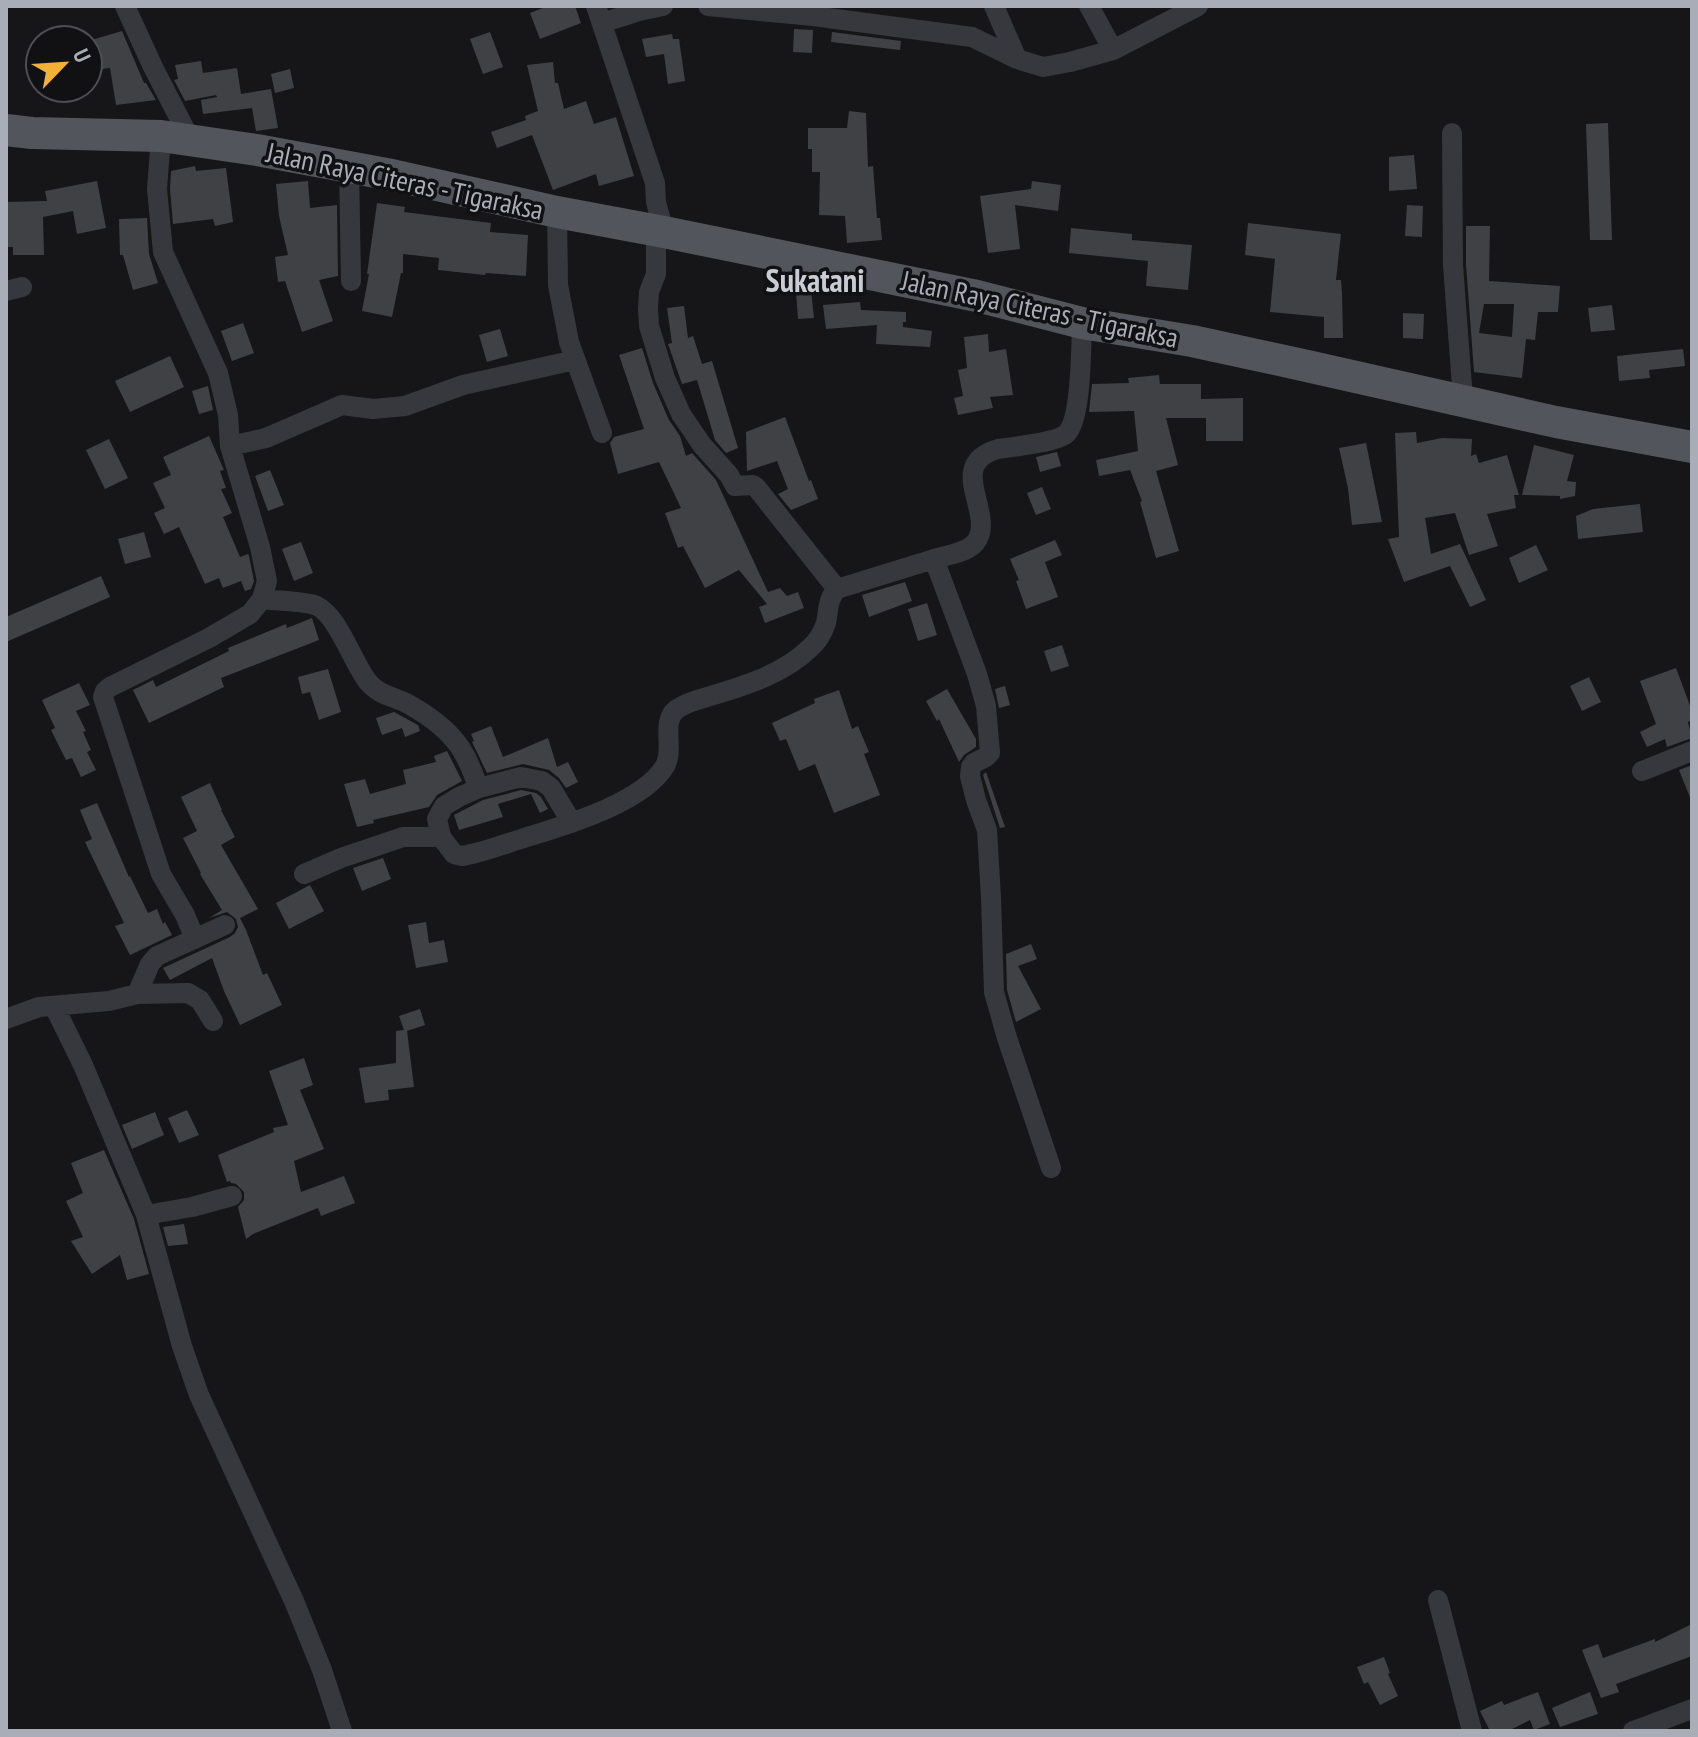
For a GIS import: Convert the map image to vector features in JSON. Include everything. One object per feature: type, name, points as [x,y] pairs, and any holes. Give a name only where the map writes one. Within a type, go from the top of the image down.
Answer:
[{"type":"main road","name":"Jalan Raya Citeras - Tigaraksa","points":[[6,130],[176,139],[257,150],[392,175],[557,212],[977,296],[1082,323],[1192,341],[1556,422],[1692,447]]},
{"type":"street","points":[[125,6],[153,67],[176,139],[157,189],[163,252],[218,373],[228,415],[230,446],[267,581],[262,599],[250,614],[110,687],[103,697],[161,874],[195,939]]},
{"type":"street","points":[[663,6],[599,14],[655,183],[660,231],[656,274],[649,292],[649,326],[665,378],[681,414],[702,445],[735,486],[756,487],[837,589]]},
{"type":"street","points":[[708,6],[972,37],[1017,59],[1043,67],[1113,50],[1198,6]]},
{"type":"street","points":[[994,6],[1017,59]]},
{"type":"street","points":[[1089,6],[1113,50]]},
{"type":"street","points":[[1452,133],[1453,265],[1463,400]]},
{"type":"street","points":[[349,167],[351,281]]},
{"type":"street","points":[[557,212],[558,285],[569,342],[602,433]]},
{"type":"street","points":[[572,823],[551,788],[542,781],[521,777],[479,788],[444,806],[437,819],[441,837],[454,854],[462,856],[572,823],[606,810],[654,782],[667,764],[670,717],[676,710],[776,672],[809,649],[821,633],[826,622],[827,605],[837,589],[966,550],[974,544],[978,537],[979,515],[973,484],[979,458],[998,449],[1061,437],[1072,426],[1082,323]]},
{"type":"street","points":[[230,446],[266,438],[342,405],[373,409],[405,406],[463,385],[575,360]]},
{"type":"street","points":[[934,559],[986,706],[990,753],[974,763],[970,776],[987,830],[994,992],[1051,1168]]},
{"type":"street","points":[[262,599],[316,605],[326,613],[367,680],[379,692],[408,704],[442,727],[464,752],[479,788]]},
{"type":"street","points":[[1642,771],[1692,751]]},
{"type":"street","points":[[304,874],[403,837],[441,837]]},
{"type":"street","points":[[137,994],[150,964],[157,956],[225,925]]},
{"type":"street","points":[[6,1019],[39,1007],[109,1001],[137,994],[188,993],[200,1000],[213,1021]]},
{"type":"street","points":[[54,1006],[83,1065],[146,1215],[182,1346],[199,1395],[294,1601],[342,1731]]},
{"type":"street","points":[[146,1215],[232,1196]]},
{"type":"street","points":[[1438,1600],[1472,1731]]},
{"type":"street","points":[[1633,1731],[1692,1709]]},
{"type":"building","points":[[548,6],[575,6],[581,23],[540,39],[530,13]]},
{"type":"building","points":[[794,29],[813,30],[812,53],[793,52]]},
{"type":"building","points":[[122,31],[144,83],[156,100],[116,105],[110,68],[104,69],[104,36]]},
{"type":"building","points":[[490,32],[503,67],[483,74],[470,39]]},
{"type":"building","points":[[832,32],[901,41],[900,50],[831,42]]},
{"type":"building","points":[[672,34],[673,39],[679,39],[685,81],[668,84],[664,54],[646,57],[642,39]]},
{"type":"building","points":[[201,61],[203,73],[237,68],[241,94],[271,89],[278,128],[256,131],[252,108],[203,114],[201,100],[216,95],[185,101],[174,80],[178,79],[175,65]]},
{"type":"building","points":[[553,62],[555,83],[558,83],[564,109],[586,101],[594,124],[616,117],[634,176],[599,186],[596,174],[553,190],[532,135],[497,148],[491,132],[526,120],[525,116],[538,111],[527,65]]},
{"type":"building","points":[[290,69],[294,88],[275,93],[271,74]]},
{"type":"building","points":[[849,111],[866,113],[868,167],[873,166],[882,240],[847,243],[845,216],[819,215],[820,172],[812,172],[808,128],[847,128]]},
{"type":"building","points":[[1608,123],[1612,240],[1590,240],[1586,124]]},
{"type":"building","points":[[1414,155],[1417,189],[1389,191],[1389,157]]},
{"type":"building","points":[[195,166],[196,171],[226,168],[233,222],[215,226],[213,219],[173,224],[171,171]]},
{"type":"building","points":[[97,181],[106,228],[77,234],[73,211],[43,217],[44,255],[13,255],[13,247],[6,247],[6,202],[47,201],[45,191]]},
{"type":"building","points":[[308,181],[310,208],[337,205],[338,276],[319,280],[333,321],[302,332],[285,281],[278,282],[275,257],[288,255],[276,184]]},
{"type":"building","points":[[1032,181],[1061,185],[1058,211],[1015,205],[1020,249],[988,253],[980,196],[1031,189]]},
{"type":"building","points":[[377,203],[405,207],[404,212],[491,223],[490,232],[528,235],[526,276],[438,270],[439,258],[403,254],[403,273],[392,317],[362,311]]},
{"type":"building","points":[[1407,205],[1423,206],[1422,237],[1405,236]]},
{"type":"building","points":[[147,218],[149,254],[158,283],[133,290],[123,255],[120,255],[119,219]]},
{"type":"building","points":[[1248,223],[1341,234],[1336,280],[1341,280],[1343,338],[1324,338],[1324,317],[1270,312],[1275,259],[1245,255]]},
{"type":"building","points":[[1466,226],[1490,226],[1489,281],[1560,286],[1558,312],[1538,312],[1535,340],[1526,339],[1522,378],[1474,372]],"holes":[[[1484,304],[1514,304],[1512,337],[1479,333]]]},
{"type":"building","points":[[1071,228],[1132,234],[1132,240],[1192,245],[1188,290],[1146,286],[1148,261],[1069,253]]},
{"type":"building","points":[[795,278],[810,281],[814,318],[798,319]]},
{"type":"building","points":[[860,302],[861,310],[906,312],[903,327],[932,331],[930,347],[876,344],[877,325],[826,329],[823,305]]},
{"type":"building","points":[[1612,305],[1615,330],[1591,332],[1588,308]]},
{"type":"building","points":[[684,306],[688,338],[693,336],[702,364],[712,361],[738,448],[726,453],[715,440],[697,380],[682,384],[668,344],[672,343],[667,308]]},
{"type":"building","points":[[1403,313],[1424,314],[1423,339],[1403,338]]},
{"type":"building","points":[[243,323],[254,353],[232,361],[221,331]]},
{"type":"building","points":[[500,329],[508,356],[487,362],[479,335]]},
{"type":"building","points":[[988,334],[989,352],[1006,349],[1013,395],[990,397],[993,408],[958,415],[954,398],[963,396],[958,370],[967,368],[964,337]]},
{"type":"building","points":[[642,348],[653,383],[669,420],[680,436],[686,456],[692,453],[716,480],[768,592],[780,588],[787,596],[798,592],[804,608],[765,623],[759,607],[767,604],[739,570],[705,588],[683,546],[678,548],[665,513],[681,508],[659,462],[618,474],[610,443],[614,437],[644,429],[619,355]]},
{"type":"building","points":[[1683,349],[1685,366],[1649,370],[1650,378],[1619,381],[1617,356]]},
{"type":"building","points":[[170,356],[184,387],[130,412],[115,381]]},
{"type":"building","points":[[1159,375],[1160,384],[1201,384],[1201,399],[1243,398],[1243,441],[1206,441],[1206,418],[1166,418],[1178,465],[1156,471],[1179,551],[1156,558],[1142,501],[1130,470],[1099,476],[1096,460],[1138,451],[1134,411],[1089,412],[1092,384],[1129,383],[1128,378]]},
{"type":"building","points":[[208,386],[213,410],[199,414],[192,391]]},
{"type":"building","points":[[785,417],[818,499],[791,510],[778,494],[788,489],[777,461],[747,471],[746,432]]},
{"type":"building","points":[[1416,432],[1417,443],[1442,438],[1472,439],[1471,456],[1476,454],[1479,463],[1507,455],[1519,495],[1514,495],[1516,508],[1487,514],[1498,546],[1469,555],[1455,513],[1425,518],[1431,554],[1460,544],[1486,600],[1470,607],[1450,566],[1404,582],[1388,539],[1399,537],[1395,433]]},
{"type":"building","points":[[209,436],[224,470],[220,471],[226,488],[221,489],[232,513],[223,517],[240,557],[249,556],[254,581],[251,589],[245,591],[241,581],[223,588],[219,578],[205,584],[179,527],[164,534],[154,513],[165,508],[153,483],[171,475],[163,457]]},
{"type":"building","points":[[109,439],[128,478],[105,489],[86,450]]},
{"type":"building","points":[[1366,443],[1382,522],[1352,525],[1339,448]]},
{"type":"building","points":[[1534,445],[1574,455],[1567,481],[1576,482],[1575,496],[1560,499],[1560,496],[1522,495]]},
{"type":"building","points":[[1057,452],[1061,466],[1040,472],[1036,457]]},
{"type":"building","points":[[270,470],[284,505],[268,511],[255,476]]},
{"type":"building","points":[[1042,487],[1051,509],[1036,515],[1027,493]]},
{"type":"building","points":[[1640,504],[1643,532],[1578,539],[1576,516],[1593,509]]},
{"type":"building","points":[[144,532],[151,557],[125,564],[118,539]]},
{"type":"building","points":[[1055,540],[1062,555],[1045,562],[1058,597],[1026,609],[1010,559]]},
{"type":"building","points":[[301,542],[313,573],[294,581],[282,549]]},
{"type":"building","points":[[1536,545],[1548,570],[1519,583],[1509,558]]},
{"type":"building","points":[[101,576],[110,597],[6,642],[6,617]]},
{"type":"building","points":[[905,582],[912,601],[869,617],[862,595]]},
{"type":"building","points":[[927,603],[937,635],[918,641],[908,609]]},
{"type":"building","points":[[312,618],[319,640],[221,678],[224,687],[149,723],[133,690],[153,680],[156,687],[229,651],[228,648],[286,624],[287,628]]},
{"type":"building","points":[[1062,645],[1069,666],[1051,672],[1044,651]]},
{"type":"building","points":[[1676,668],[1692,711],[1692,720],[1688,722],[1692,738],[1667,747],[1665,739],[1647,747],[1640,732],[1656,724],[1640,681]]},
{"type":"building","points":[[328,669],[341,712],[319,720],[310,692],[302,694],[298,677]]},
{"type":"building","points":[[1589,677],[1601,702],[1582,711],[1570,686]]},
{"type":"building","points":[[79,683],[90,705],[76,711],[86,731],[83,732],[91,750],[87,752],[96,770],[81,777],[72,758],[66,760],[51,730],[55,728],[42,700]]},
{"type":"building","points":[[1005,686],[1010,705],[999,708],[995,689]]},
{"type":"building","points":[[947,689],[976,739],[976,747],[959,762],[939,719],[937,721],[926,701]]},
{"type":"building","points":[[839,690],[852,729],[858,726],[869,752],[864,754],[880,795],[834,813],[815,764],[799,771],[786,739],[780,741],[772,723],[815,703],[814,699]]},
{"type":"building","points":[[394,712],[418,725],[420,731],[405,737],[402,728],[382,735],[376,718]]},
{"type":"building","points":[[491,726],[503,757],[548,738],[557,767],[568,762],[578,782],[566,788],[549,770],[523,764],[487,773],[471,734]]},
{"type":"building","points":[[447,751],[462,781],[437,795],[429,807],[373,820],[374,823],[357,827],[344,784],[365,779],[370,794],[406,784],[403,770],[436,762],[434,756]]},
{"type":"building","points":[[1692,765],[1692,800],[1691,800],[1679,770]]},
{"type":"building","points":[[986,772],[1005,827],[1000,828],[983,775]]},
{"type":"building","points":[[210,783],[235,837],[221,845],[258,909],[240,918],[263,975],[267,973],[282,1005],[240,1025],[212,958],[170,980],[163,968],[230,937],[238,927],[236,919],[227,912],[209,918],[222,910],[183,838],[197,831],[181,797]]},
{"type":"building","points":[[521,790],[536,793],[548,809],[540,813],[531,794],[498,804],[503,817],[459,830],[454,815],[483,800]]},
{"type":"building","points":[[97,803],[148,913],[157,909],[172,935],[130,955],[115,926],[124,923],[85,842],[92,839],[80,810]]},
{"type":"building","points":[[383,858],[391,879],[362,891],[353,868]]},
{"type":"building","points":[[310,885],[324,911],[289,929],[276,903]]},
{"type":"building","points":[[426,922],[429,943],[444,940],[448,962],[416,968],[408,925]]},
{"type":"building","points":[[1031,944],[1037,959],[1018,966],[1041,1009],[1016,1022],[1007,990],[1006,954]]},
{"type":"building","points":[[420,1009],[425,1025],[407,1031],[414,1087],[388,1090],[389,1100],[365,1103],[359,1068],[396,1063],[396,1031],[404,1030],[399,1016]]},
{"type":"building","points":[[304,1058],[313,1085],[300,1090],[324,1149],[294,1161],[301,1192],[344,1176],[355,1203],[321,1216],[318,1208],[246,1239],[238,1207],[244,1200],[244,1192],[236,1184],[227,1182],[218,1155],[274,1132],[273,1128],[288,1125],[269,1071]]},
{"type":"building","points":[[187,1110],[199,1135],[179,1143],[168,1118]]},
{"type":"building","points":[[155,1112],[164,1135],[132,1149],[122,1125]]},
{"type":"building","points":[[104,1150],[134,1219],[149,1274],[127,1280],[120,1255],[92,1274],[71,1241],[83,1237],[66,1201],[83,1193],[71,1163]]},
{"type":"building","points":[[184,1224],[188,1244],[168,1246],[163,1227]]},
{"type":"building","points":[[1692,1624],[1692,1656],[1616,1684],[1619,1692],[1601,1698],[1582,1650],[1598,1644],[1603,1658],[1655,1639],[1655,1642]]},
{"type":"building","points":[[1384,1657],[1398,1696],[1380,1705],[1368,1682],[1364,1684],[1357,1667]]},
{"type":"building","points":[[1538,1692],[1550,1724],[1534,1730],[1530,1720],[1508,1731],[1490,1731],[1480,1711],[1502,1701],[1504,1705]]},
{"type":"building","points":[[1590,1692],[1598,1714],[1560,1727],[1552,1708]]},
{"type":"district","name":"Sukatani","points":[[815,281]]}]
